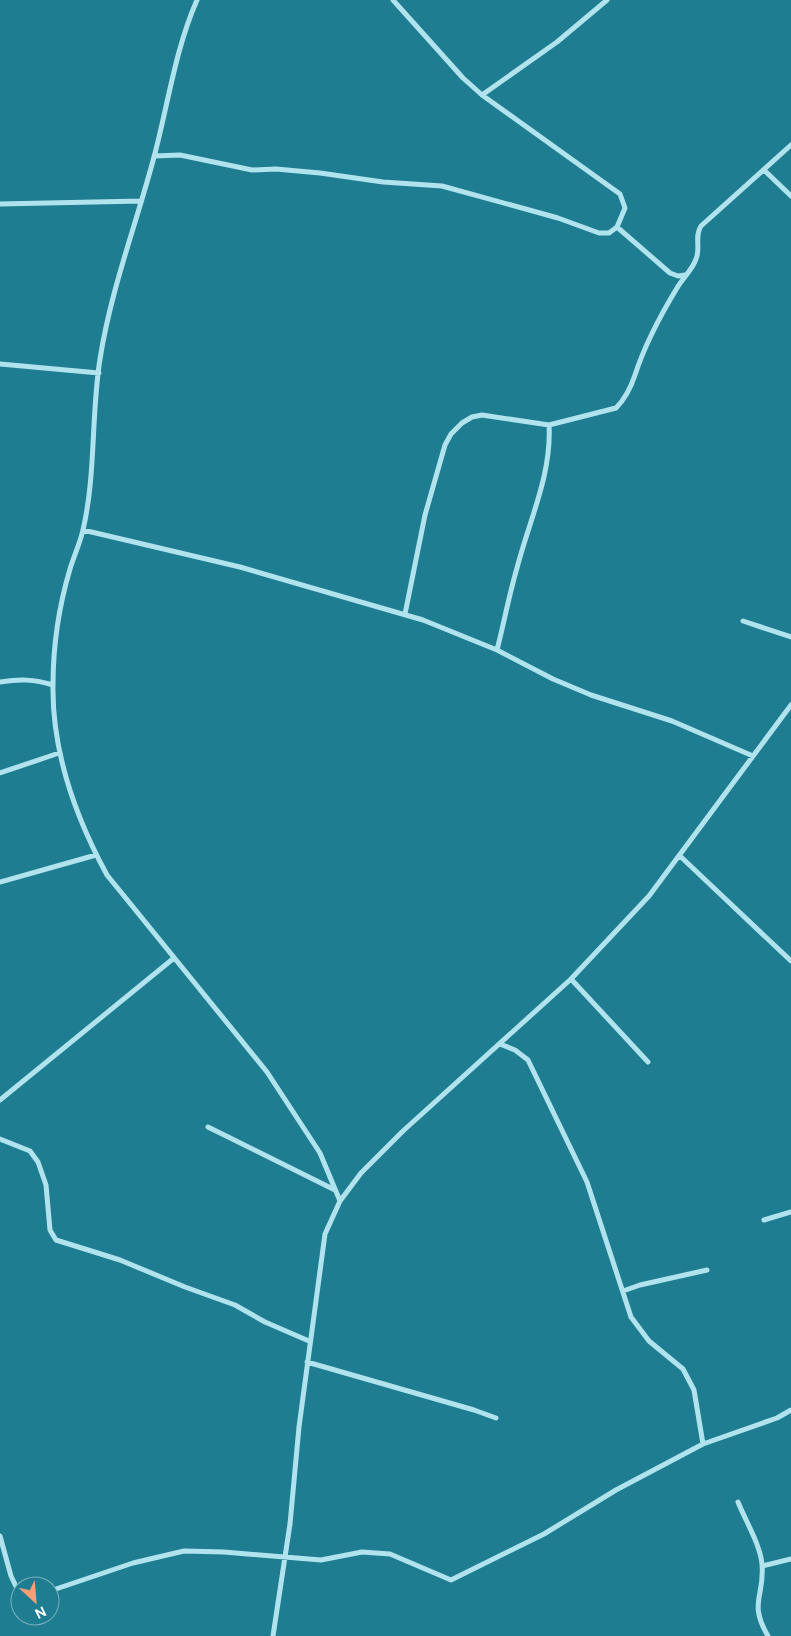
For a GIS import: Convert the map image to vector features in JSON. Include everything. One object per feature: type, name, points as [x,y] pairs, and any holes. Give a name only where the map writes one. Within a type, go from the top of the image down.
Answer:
[{"type":"street","points":[[195,0],[172,72],[154,156],[117,278],[99,373],[83,530],[58,617],[53,685],[59,753],[73,796],[96,854],[107,875],[267,1072],[320,1153],[340,1201]]},
{"type":"street","points":[[154,156],[180,155],[252,170],[276,169],[320,172],[383,182],[442,186],[558,218],[599,234],[609,233],[617,227],[625,208],[620,194],[482,95],[464,78],[393,0]]},
{"type":"street","points":[[482,95],[557,42],[607,0]]},
{"type":"street","points":[[405,614],[425,515],[445,445],[451,434],[472,417],[482,415],[549,426],[606,412],[622,402],[632,385],[641,359],[660,317],[696,260],[697,236],[701,226],[791,145]]},
{"type":"street","points":[[764,170],[791,196]]},
{"type":"street","points":[[0,204],[141,201]]},
{"type":"street","points":[[617,227],[670,273],[678,276],[685,275]]},
{"type":"street","points":[[0,364],[99,373]]},
{"type":"street","points":[[497,650],[516,568],[540,495],[550,440],[549,426]]},
{"type":"street","points":[[83,530],[240,567],[405,614],[497,650],[584,692],[672,721],[753,756]]},
{"type":"street","points":[[743,622],[791,637]]},
{"type":"street","points":[[0,682],[19,679],[53,685]]},
{"type":"street","points":[[273,1636],[285,1557],[309,1341],[325,1234],[340,1201],[360,1173],[571,979],[649,896],[791,705]]},
{"type":"street","points":[[0,773],[59,753]]},
{"type":"street","points":[[0,882],[96,854]]},
{"type":"street","points":[[680,856],[791,961]]},
{"type":"street","points":[[0,1100],[174,958]]},
{"type":"street","points":[[571,979],[648,1062]]},
{"type":"street","points":[[500,1044],[515,1050],[528,1060],[587,1182],[631,1317],[649,1341],[683,1369],[694,1390],[704,1444]]},
{"type":"street","points":[[208,1127],[336,1190]]},
{"type":"street","points":[[0,1139],[30,1151],[38,1162],[46,1185],[50,1230],[56,1240],[120,1260],[235,1305],[265,1322],[309,1341]]},
{"type":"street","points":[[764,1220],[791,1212]]},
{"type":"street","points":[[623,1292],[640,1285],[707,1270]]},
{"type":"street","points":[[307,1362],[496,1418]]},
{"type":"street","points":[[60,1588],[133,1563],[184,1551],[321,1560],[362,1552],[390,1554],[452,1580],[544,1534],[616,1490],[704,1444],[777,1418],[791,1410]]},
{"type":"street","points":[[738,1502],[760,1556],[762,1566],[757,1607],[759,1620],[768,1636]]},
{"type":"street","points":[[0,1536],[12,1576]]},
{"type":"street","points":[[762,1566],[791,1559]]}]
